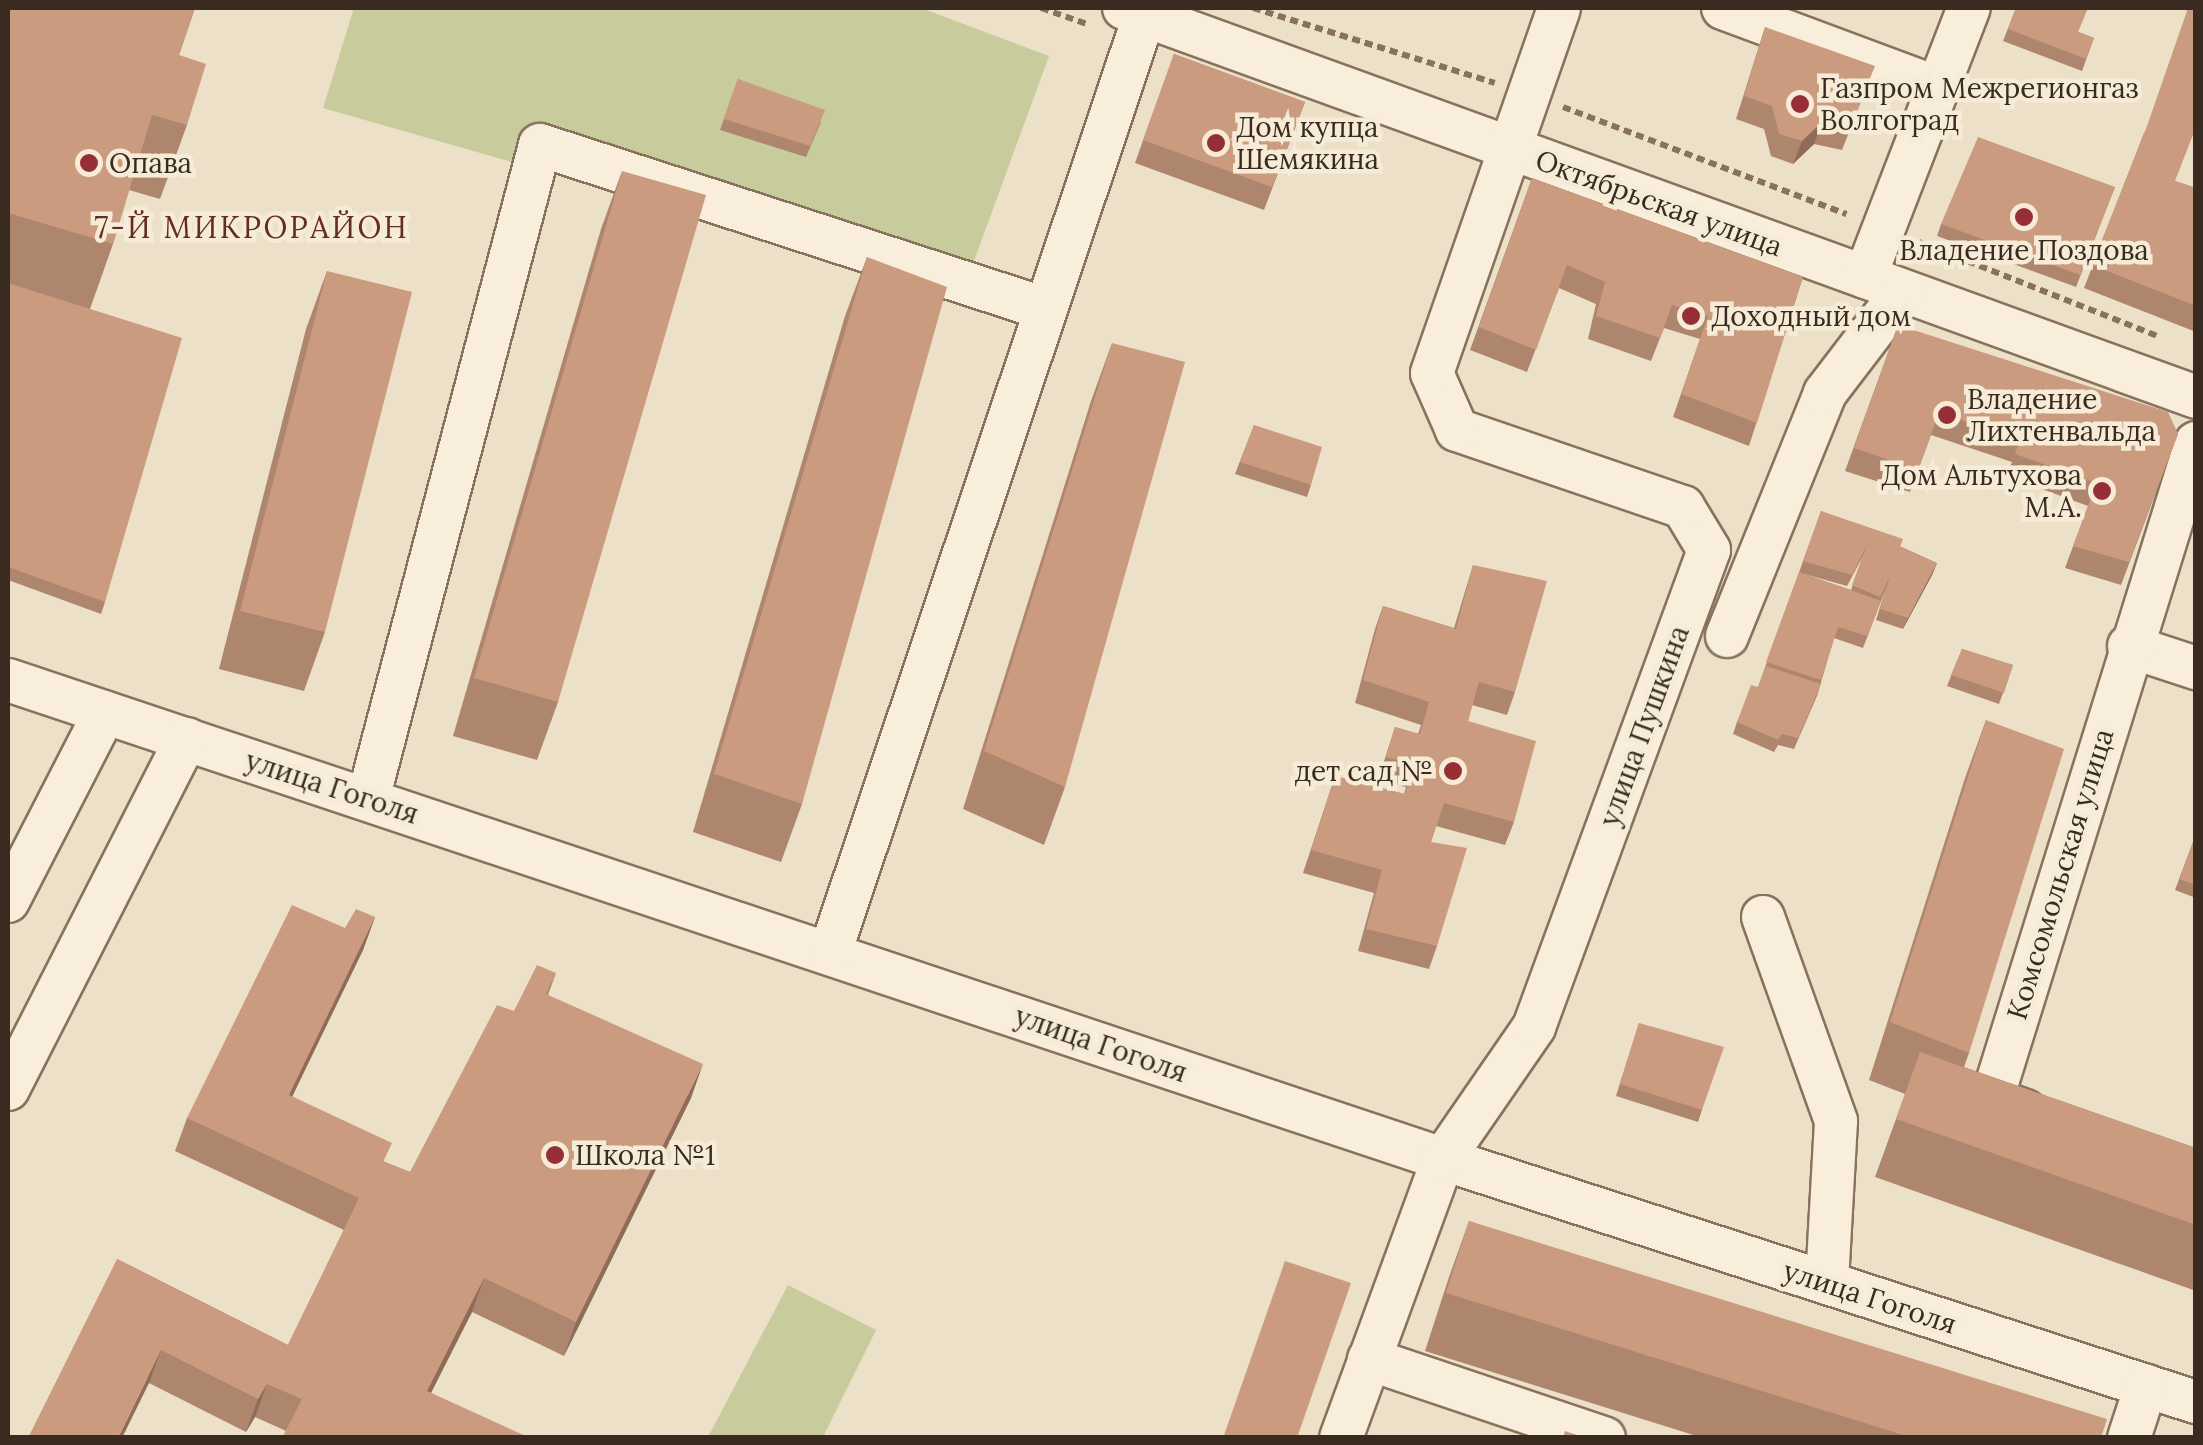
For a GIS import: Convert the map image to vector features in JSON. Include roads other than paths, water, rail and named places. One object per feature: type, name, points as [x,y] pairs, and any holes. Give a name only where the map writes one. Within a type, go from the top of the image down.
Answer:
[{"type":"street","points":[[1510,148],[1560,8]]},
{"type":"street","points":[[1723,8],[1938,88]]},
{"type":"street","points":[[1727,636],[1825,393],[1884,284],[1884,228],[1969,8]]},
{"type":"street","points":[[830,954],[1046,309],[1139,10]]},
{"type":"street","name":"Октябрьская улица","points":[[1139,10],[2196,398]]},
{"type":"street","points":[[368,799],[540,145],[1046,309]]},
{"type":"street","name":"улица Пушкина","points":[[1342,1438],[1442,1158],[1534,1027],[1709,550],[1684,507],[1457,430],[1432,373],[1510,148]]},
{"type":"street","name":"Комсомольская улица","points":[[2066,1125],[1992,1099],[2129,646],[2196,443]]},
{"type":"street","points":[[2129,646],[2196,668]]},
{"type":"street","name":"улица Гоголя","points":[[8,680],[1442,1158],[2196,1402]]},
{"type":"street","points":[[8,901],[105,712]]},
{"type":"street","points":[[8,1089],[186,739]]},
{"type":"street","points":[[1763,917],[1836,1122],[1827,1283]]},
{"type":"street","points":[[1369,1359],[1604,1438]]},
{"type":"street","points":[[2129,1438],[2146,1386]]},
{"type":"place","name":"Газпром Межрегионгаз Волгоград","points":[[1800,104]]},
{"type":"place","name":"Дом купца Шемякина","points":[[1216,143]]},
{"type":"place","name":"Опава","points":[[89,163]]},
{"type":"place","name":"Владение Поздова","points":[[2024,217]]},
{"type":"place","name":"Доходный дом","points":[[1691,316]]},
{"type":"place","name":"Владение Лихтенвальда","points":[[1947,415]]},
{"type":"place","name":"Дом Альтухова М.А.","points":[[2102,491]]},
{"type":"place","name":"дет сад №","points":[[1453,771]]},
{"type":"place","name":"Школа №1","points":[[555,1155]]},
{"type":"district","name":"7-Й МИКРОРАЙОН","points":[[252,227]]}]
